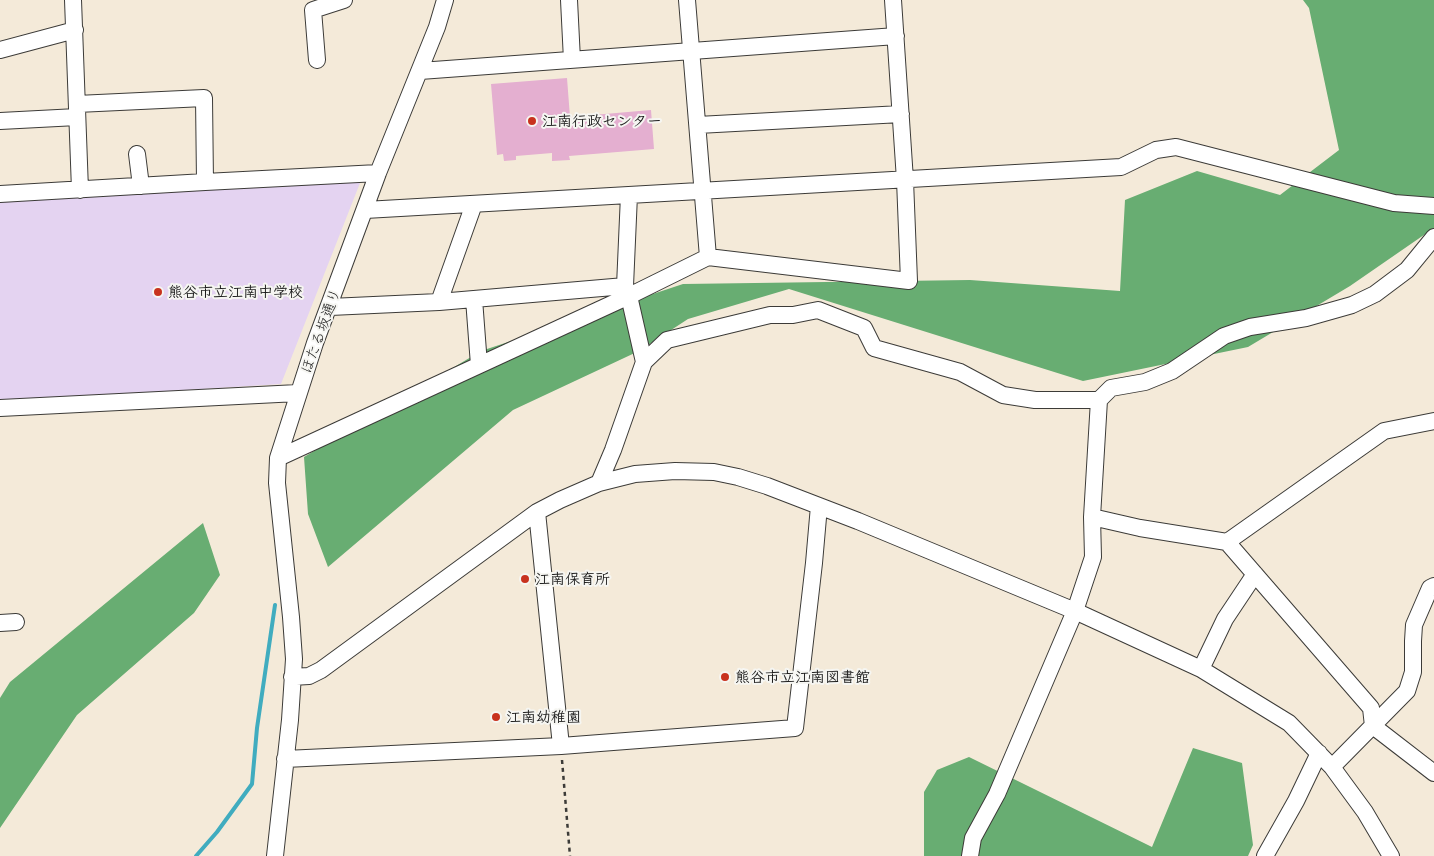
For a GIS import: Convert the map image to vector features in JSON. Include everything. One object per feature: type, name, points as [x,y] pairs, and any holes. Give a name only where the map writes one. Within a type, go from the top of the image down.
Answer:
[{"type":"street","points":[[74,0],[80,190]]},
{"type":"street","points":[[317,60],[313,10],[344,0]]},
{"type":"street","name":"ほたる坂通り","points":[[275,856],[294,659],[292,616],[277,482],[278,458],[298,393],[378,173],[420,70],[445,0]]},
{"type":"street","points":[[569,0],[572,60]]},
{"type":"street","points":[[687,0],[708,257]]},
{"type":"street","points":[[278,458],[479,365],[627,291],[708,257],[909,281],[905,180],[893,0]]},
{"type":"street","points":[[0,50],[75,30]]},
{"type":"street","points":[[420,70],[896,36]]},
{"type":"street","points":[[0,122],[77,110],[204,98],[205,182]]},
{"type":"street","points":[[698,124],[901,114]]},
{"type":"street","points":[[365,210],[1121,167],[1156,150],[1176,147],[1394,203],[1434,206]]},
{"type":"street","points":[[137,154],[141,186]]},
{"type":"street","points":[[0,194],[378,173]]},
{"type":"street","points":[[630,195],[627,291],[644,362]]},
{"type":"street","points":[[439,302],[474,204]]},
{"type":"street","points":[[970,856],[973,838],[997,794],[1075,612],[1092,557],[1092,517],[1099,400],[1110,388],[1145,382],[1172,370],[1224,336],[1250,327],[1306,318],[1343,308],[1368,298],[1407,270],[1434,237]]},
{"type":"street","points":[[330,307],[627,291]]},
{"type":"street","points":[[474,299],[479,365]]},
{"type":"street","points":[[600,483],[644,362],[667,340],[770,315],[793,315],[818,310],[864,328],[874,348],[960,372],[1003,395],[1035,400],[1099,400]]},
{"type":"street","points":[[0,408],[298,393]]},
{"type":"street","points":[[1227,542],[1384,432],[1434,421]]},
{"type":"street","points":[[292,677],[309,676],[321,670],[537,512],[600,483],[621,477],[675,470],[714,472],[767,486],[858,521],[1075,612],[1200,669],[1289,723],[1332,768],[1365,812],[1391,856]]},
{"type":"street","points":[[285,759],[561,746],[795,728],[819,506]]},
{"type":"street","points":[[537,512],[561,746]]},
{"type":"street","points":[[1092,517],[1140,528],[1227,542],[1371,708],[1373,726],[1434,773]]},
{"type":"street","points":[[1200,669],[1225,618],[1255,574]]},
{"type":"street","points":[[1332,768],[1407,691],[1413,672],[1414,625],[1430,588],[1434,586]]},
{"type":"street","points":[[1269,854],[1319,753]]},
{"type":"path","points":[[561,746],[570,856]]},
{"type":"shaded area","name":"熊谷市立江南中学校","points":[[356,178],[360,183],[281,384],[0,402],[0,201]]},
{"type":"green space","points":[[1303,0],[1434,0],[1434,228],[1350,286],[1248,347],[1083,381],[789,289],[688,319],[639,351],[513,410],[328,567],[308,514],[304,457],[481,351],[683,284],[970,280],[1120,291],[1125,200],[1197,171],[1280,195],[1339,150],[1309,8]]},
{"type":"green space","points":[[203,523],[220,575],[194,613],[77,715],[0,828],[0,698],[10,682]]},
{"type":"green space","points":[[1193,748],[1242,763],[1253,845],[1248,856],[924,856],[924,792],[937,770],[969,757],[1152,847]]},
{"type":"building","name":"江南行政センター","points":[[567,78],[570,117],[651,110],[654,149],[569,156],[570,160],[552,161],[552,153],[516,156],[516,160],[504,161],[503,154],[497,155],[491,84]]},
{"type":"waterway","points":[[196,856],[217,832],[252,784],[257,728],[275,605]]},
{"type":"place","name":"江南行政センター","points":[[532,121]]},
{"type":"place","name":"熊谷市立江南中学校","points":[[158,292]]},
{"type":"place","name":"江南保育所","points":[[525,579]]},
{"type":"place","name":"熊谷市立江南図書館","points":[[725,677]]},
{"type":"place","name":"江南幼稚園","points":[[496,717]]}]
